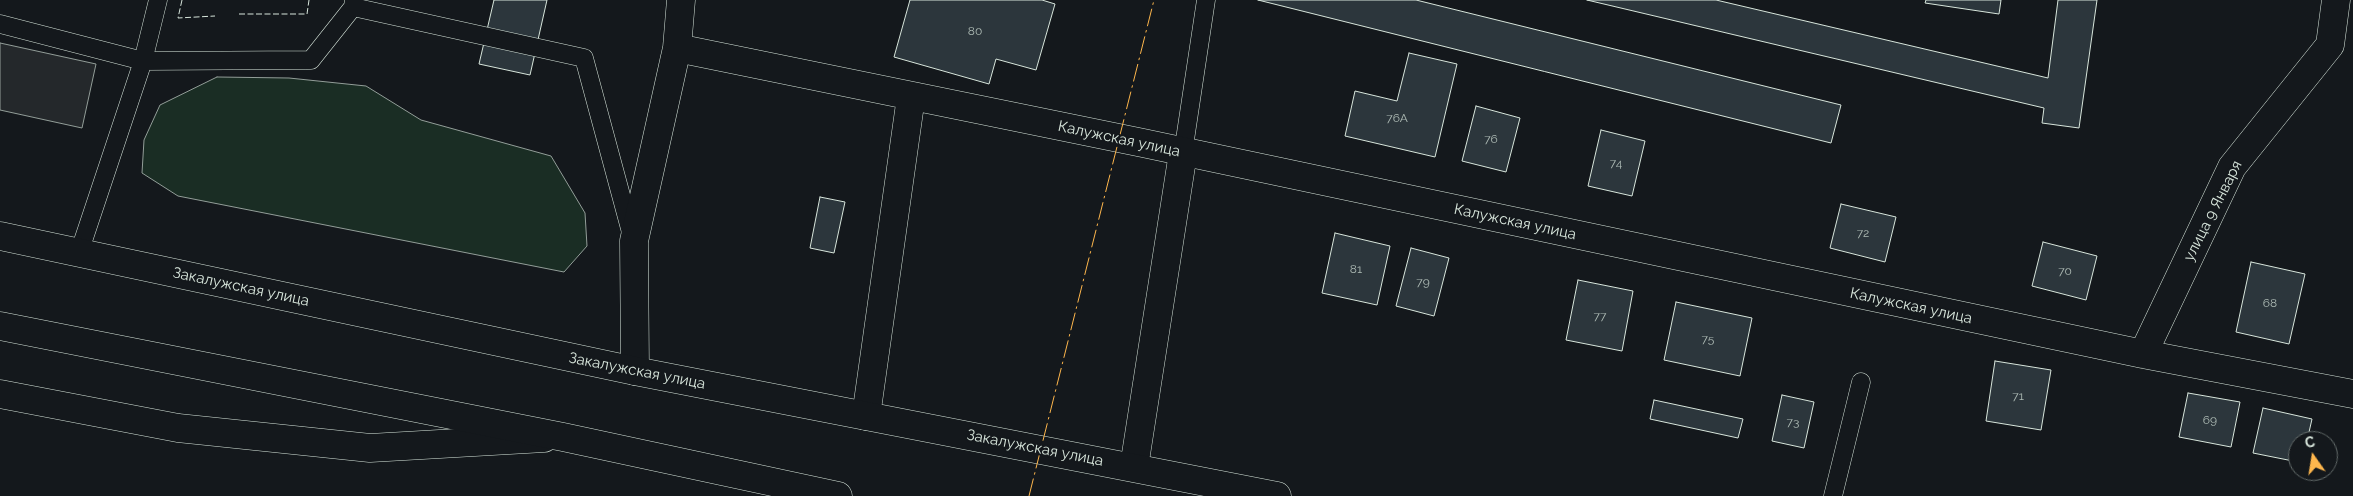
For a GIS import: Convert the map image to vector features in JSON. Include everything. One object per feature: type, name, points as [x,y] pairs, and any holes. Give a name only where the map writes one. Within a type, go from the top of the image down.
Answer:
[{"type":"main road","points":[[635,371],[634,241],[677,48],[681,0]]},
{"type":"main road","name":"улица 9 Января","points":[[2143,354],[2232,167],[2342,47],[2336,0]]},
{"type":"main road","name":"Калужская улица","points":[[677,48],[1144,143],[1183,153],[2143,354],[2353,394]]},
{"type":"main road","points":[[866,416],[911,97]]},
{"type":"main road","points":[[1134,467],[1183,153]]},
{"type":"main road","name":"Закалужская улица","points":[[0,236],[635,371],[1277,496]]},
{"type":"main road","points":[[0,326],[563,437],[838,496]]},
{"type":"main road","points":[[0,394],[178,428],[370,448],[563,437]]},
{"type":"lane","points":[[79,253],[143,61],[158,0]]},
{"type":"lane","points":[[1183,153],[1206,0]]},
{"type":"lane","points":[[0,24],[143,61],[311,60],[354,3],[584,58],[634,241]]},
{"type":"lane","points":[[1834,496],[1861,382]]},
{"type":"green space","points":[[217,77],[289,78],[366,86],[421,120],[551,156],[585,213],[587,246],[564,272],[178,196],[142,173],[144,140],[160,105]]},
{"type":"shaded area","points":[[0,43],[96,64],[82,128],[0,110]]},
{"type":"building","points":[[494,0],[547,0],[530,75],[479,64]]},
{"type":"building","points":[[910,0],[1042,0],[1055,4],[1036,70],[996,59],[989,84],[894,57]]},
{"type":"building","points":[[1258,0],[1416,0],[1841,105],[1831,143]]},
{"type":"building","points":[[1587,0],[1716,0],[2048,78],[2058,0],[2097,0],[2079,128],[2042,123],[2044,108]]},
{"type":"building","points":[[1926,0],[2001,0],[1999,14],[1925,3]]},
{"type":"building","points":[[1409,53],[1457,64],[1435,157],[1345,136],[1355,91],[1397,101]]},
{"type":"building","points":[[1476,106],[1520,118],[1506,172],[1462,161]]},
{"type":"building","points":[[1601,130],[1645,141],[1632,196],[1588,186]]},
{"type":"building","points":[[820,197],[845,202],[834,253],[810,248]]},
{"type":"building","points":[[1841,204],[1896,217],[1885,262],[1830,248]]},
{"type":"building","points":[[1335,233],[1390,246],[1377,305],[1322,293]]},
{"type":"building","points":[[2043,242],[2097,256],[2086,300],[2032,286]]},
{"type":"building","points":[[1411,248],[1449,258],[1434,316],[1396,306]]},
{"type":"building","points":[[2251,262],[2305,274],[2289,344],[2236,332]]},
{"type":"building","points":[[1578,280],[1633,291],[1622,351],[1566,340]]},
{"type":"building","points":[[1676,302],[1752,318],[1740,376],[1664,360]]},
{"type":"building","points":[[1995,361],[2051,370],[2041,430],[1986,421]]},
{"type":"building","points":[[2188,393],[2240,402],[2231,447],[2179,437]]},
{"type":"building","points":[[1782,395],[1814,402],[1804,448],[1772,441]]},
{"type":"building","points":[[1654,400],[1743,419],[1738,438],[1650,419]]},
{"type":"building","points":[[2263,408],[2312,419],[2309,431],[2288,431],[2288,460],[2253,453]]},
{"type":"fence","points":[[182,0],[178,18],[215,16]]},
{"type":"fence","points":[[239,14],[307,14],[309,0]]},
{"type":"power","points":[[1029,496],[1154,0]]}]
